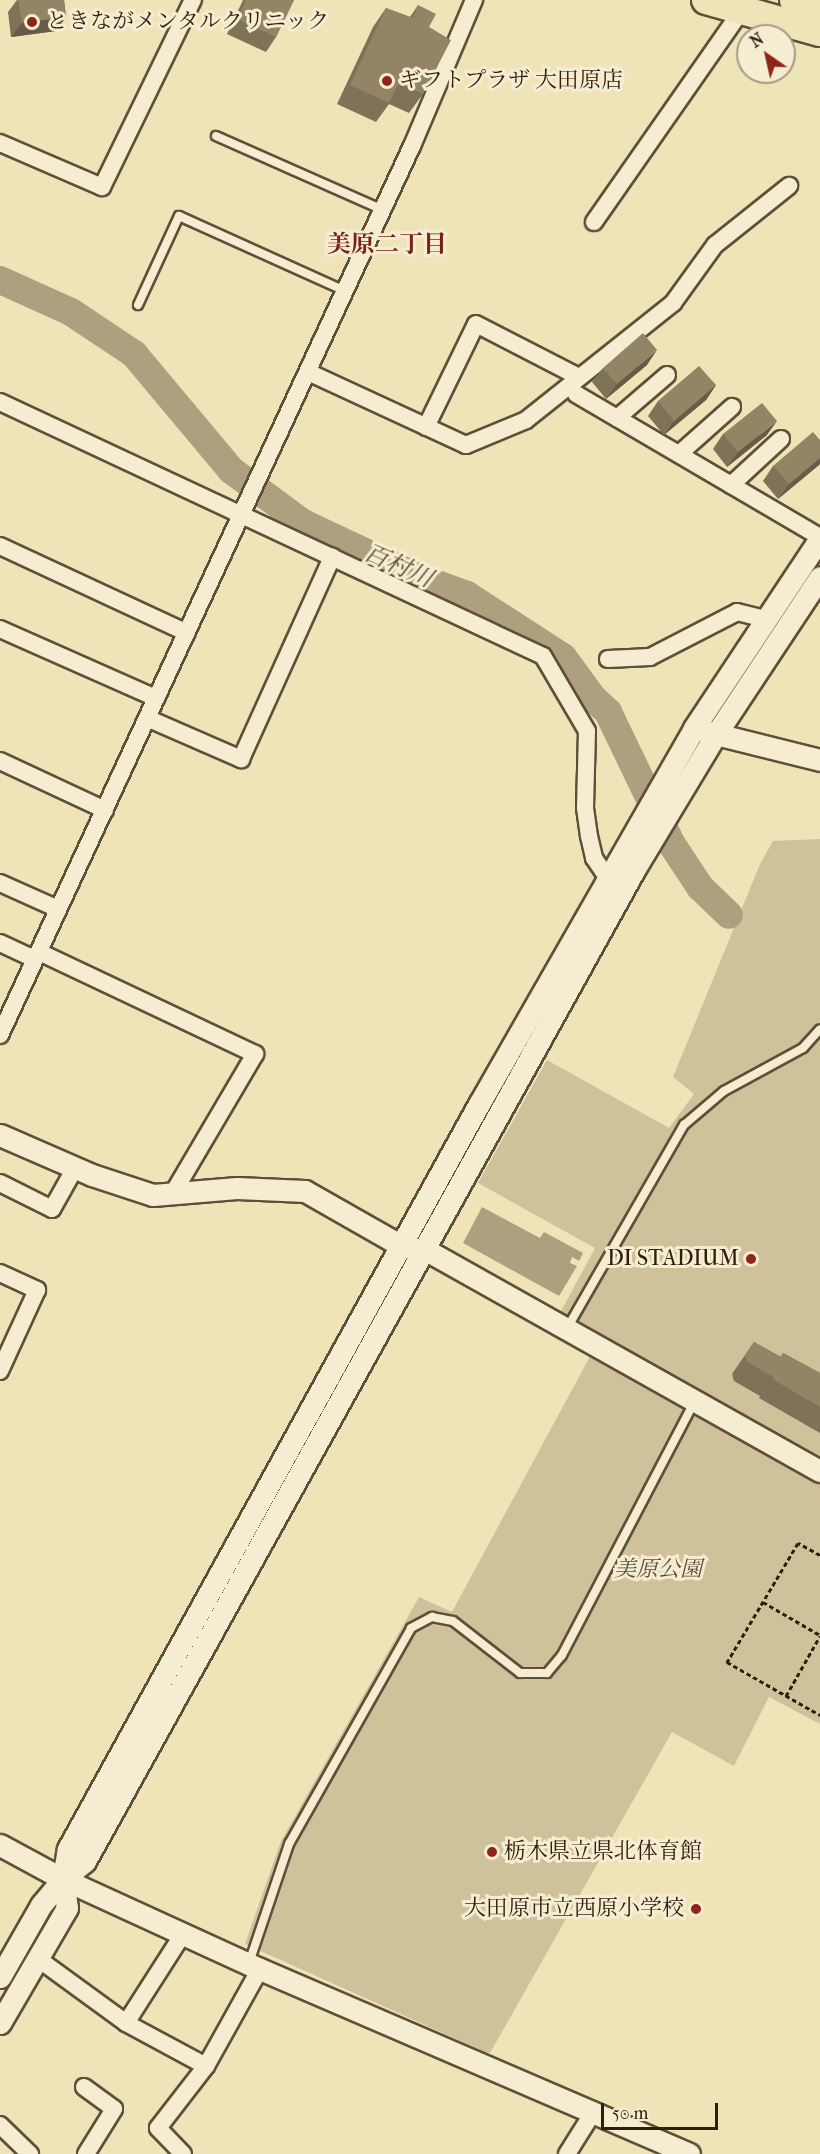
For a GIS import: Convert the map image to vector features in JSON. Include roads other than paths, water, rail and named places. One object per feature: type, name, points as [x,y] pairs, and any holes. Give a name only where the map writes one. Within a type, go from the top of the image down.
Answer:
[{"type":"highway","points":[[706,0],[820,32]]},
{"type":"highway","points":[[794,0],[820,8]]},
{"type":"street","points":[[0,143],[102,187],[193,0]]},
{"type":"street","points":[[2,1024],[37,956],[383,210],[474,0]]},
{"type":"street","points":[[594,222],[742,10]]},
{"type":"street","points":[[308,372],[466,445],[526,420],[577,385],[673,303],[715,245],[789,186]]},
{"type":"street","points":[[0,2023],[67,1908],[63,1879],[68,1849],[607,877],[694,729],[820,537],[617,418],[577,385],[476,324],[426,427]]},
{"type":"street","points":[[617,418],[667,375]]},
{"type":"street","points":[[0,402],[244,508],[332,557],[543,656],[587,731],[587,827],[594,858],[607,877]]},
{"type":"street","points":[[679,454],[732,407]]},
{"type":"street","points":[[731,485],[781,439]]},
{"type":"street","points":[[0,546],[187,633]]},
{"type":"street","points":[[147,718],[241,759],[332,557]]},
{"type":"street","points":[[0,1977],[41,1905],[63,1879],[85,1862],[651,842],[716,734],[820,577]]},
{"type":"street","points":[[608,659],[650,657],[737,612],[765,619]]},
{"type":"street","points":[[0,629],[156,698]]},
{"type":"street","points":[[694,729],[820,760]]},
{"type":"street","points":[[0,761],[105,810]]},
{"type":"street","points":[[0,883],[58,909]]},
{"type":"street","points":[[0,943],[37,956],[255,1054],[173,1193]]},
{"type":"street","points":[[0,1135],[75,1168],[153,1195],[237,1188],[305,1191],[403,1247],[426,1250],[820,1471]]},
{"type":"street","points":[[0,1183],[52,1209],[75,1168]]},
{"type":"street","points":[[0,1273],[37,1290],[1,1367]]},
{"type":"street","points":[[0,1845],[63,1879],[254,1966],[491,2071],[594,2111],[689,2154]]},
{"type":"street","points":[[126,2023],[183,1934]]},
{"type":"street","points":[[37,1958],[126,2023],[206,2066]]},
{"type":"street","points":[[183,2154],[158,2128],[206,2066],[254,1966]]},
{"type":"street","points":[[84,2087],[114,2109],[86,2154]]},
{"type":"street","points":[[567,2154],[594,2111]]},
{"type":"street","points":[[0,2125],[30,2154]]},
{"type":"lane","points":[[216,136],[383,210]]},
{"type":"lane","points":[[138,305],[179,216],[345,291]]},
{"type":"lane","points":[[566,1330],[684,1125],[724,1091],[803,1048],[820,1029]]},
{"type":"lane","points":[[254,1966],[289,1844],[411,1628],[432,1617],[453,1621],[520,1673],[547,1673],[562,1655],[696,1400]]},
{"type":"waterway","name":"百村川","points":[[0,280],[71,312],[134,354],[231,470],[303,523],[420,578],[467,595],[563,657],[593,698],[608,712],[671,843],[700,887],[729,915]]},
{"type":"place","name":"ときながメンタルクリニック","points":[[32,22]]},
{"type":"place","name":"ギフトプラザ 大田原店","points":[[387,81]]},
{"type":"place","name":"DI STADIUM","points":[[751,1259]]},
{"type":"place","name":"栃木県立県北体育館","points":[[492,1852]]},
{"type":"place","name":"大田原市立西原小学校","points":[[696,1909]]},
{"type":"district","name":"美原二丁目","points":[[387,245]]},
{"type":"park label","name":"美原公園","points":[[658,1570]]}]
